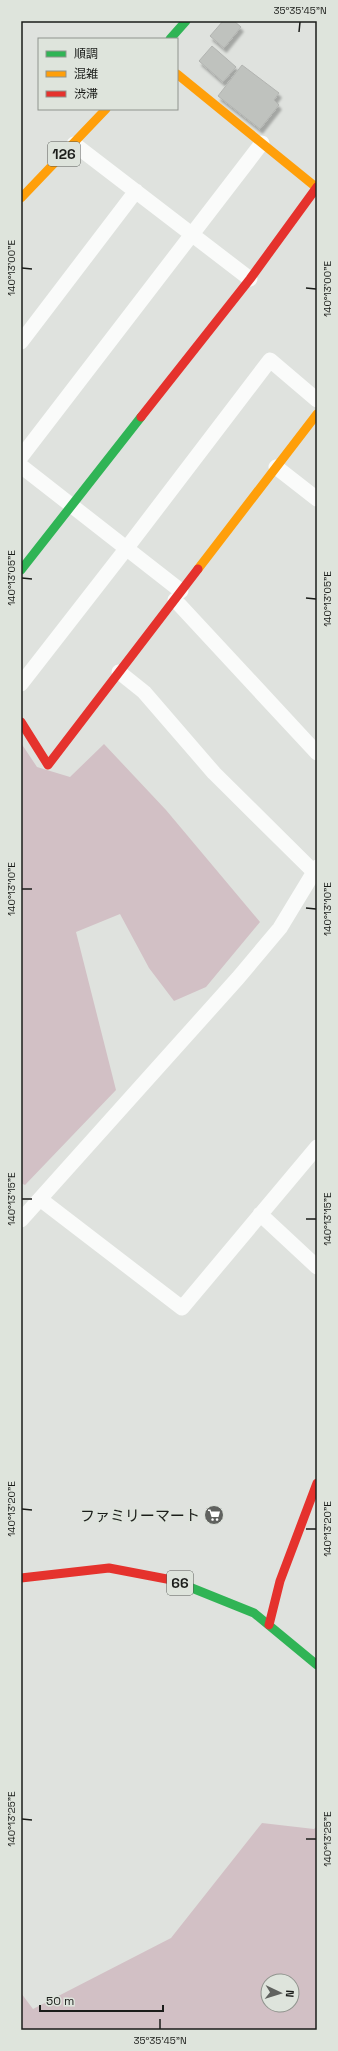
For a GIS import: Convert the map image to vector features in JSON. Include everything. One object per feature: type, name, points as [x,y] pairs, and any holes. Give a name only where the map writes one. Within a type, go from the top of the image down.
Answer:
[{"type":"main road","points":[[171,38],[186,21]]},
{"type":"main road","points":[[21,570],[250,279],[317,187],[178,75]]},
{"type":"main road","name":"126","points":[[21,198],[105,110]]},
{"type":"main road","points":[[21,722],[48,765],[317,414]]},
{"type":"main road","points":[[269,1625],[280,1581],[317,1483]]},
{"type":"main road","name":"66","points":[[21,1578],[108,1568],[175,1581],[254,1613],[317,1665]]},
{"type":"street","points":[[21,457],[262,143]]},
{"type":"street","points":[[74,144],[250,279]]},
{"type":"street","points":[[21,342],[136,191]]},
{"type":"street","points":[[21,684],[270,360],[317,400]]},
{"type":"street","points":[[21,466],[126,549],[178,596],[317,754]]},
{"type":"street","points":[[276,467],[317,499]]},
{"type":"street","points":[[21,1220],[280,928],[316,871],[214,773],[144,692],[120,672]]},
{"type":"street","points":[[40,1199],[182,1308],[317,1147]]},
{"type":"street","points":[[260,1214],[317,1266]]},
{"type":"shaded area","points":[[21,743],[37,767],[70,777],[104,744],[166,810],[260,922],[206,987],[174,1001],[149,968],[120,914],[76,932],[116,1090],[25,1185],[21,1183]]},
{"type":"shaded area","points":[[262,1823],[314,1829],[317,1826],[317,2030],[21,2030],[21,1993],[33,2009],[171,1938]]},
{"type":"building","points":[[223,21],[234,21],[241,27],[224,48],[210,36]]},
{"type":"building","points":[[212,46],[236,67],[223,82],[199,61]]},
{"type":"building","points":[[242,65],[279,93],[274,100],[279,105],[260,129],[218,96]]},
{"type":"traffic: fast","points":[[171,38],[186,21]]},
{"type":"traffic: fast","points":[[21,570],[141,417]]},
{"type":"traffic: fast","points":[[172,1580],[254,1613],[317,1665]]},
{"type":"traffic: slow","points":[[178,75],[317,188]]},
{"type":"traffic: slow","points":[[21,198],[105,110]]},
{"type":"traffic: slow","points":[[198,569],[317,414]]},
{"type":"traffic: jam","points":[[141,417],[250,279],[317,187]]},
{"type":"traffic: jam","points":[[21,722],[48,765],[198,569]]},
{"type":"traffic: jam","points":[[269,1625],[280,1581],[317,1483]]},
{"type":"traffic: jam","points":[[21,1578],[109,1568],[172,1580]]},
{"type":"place","name":"ファミリーマート","points":[[214,1515]]}]
